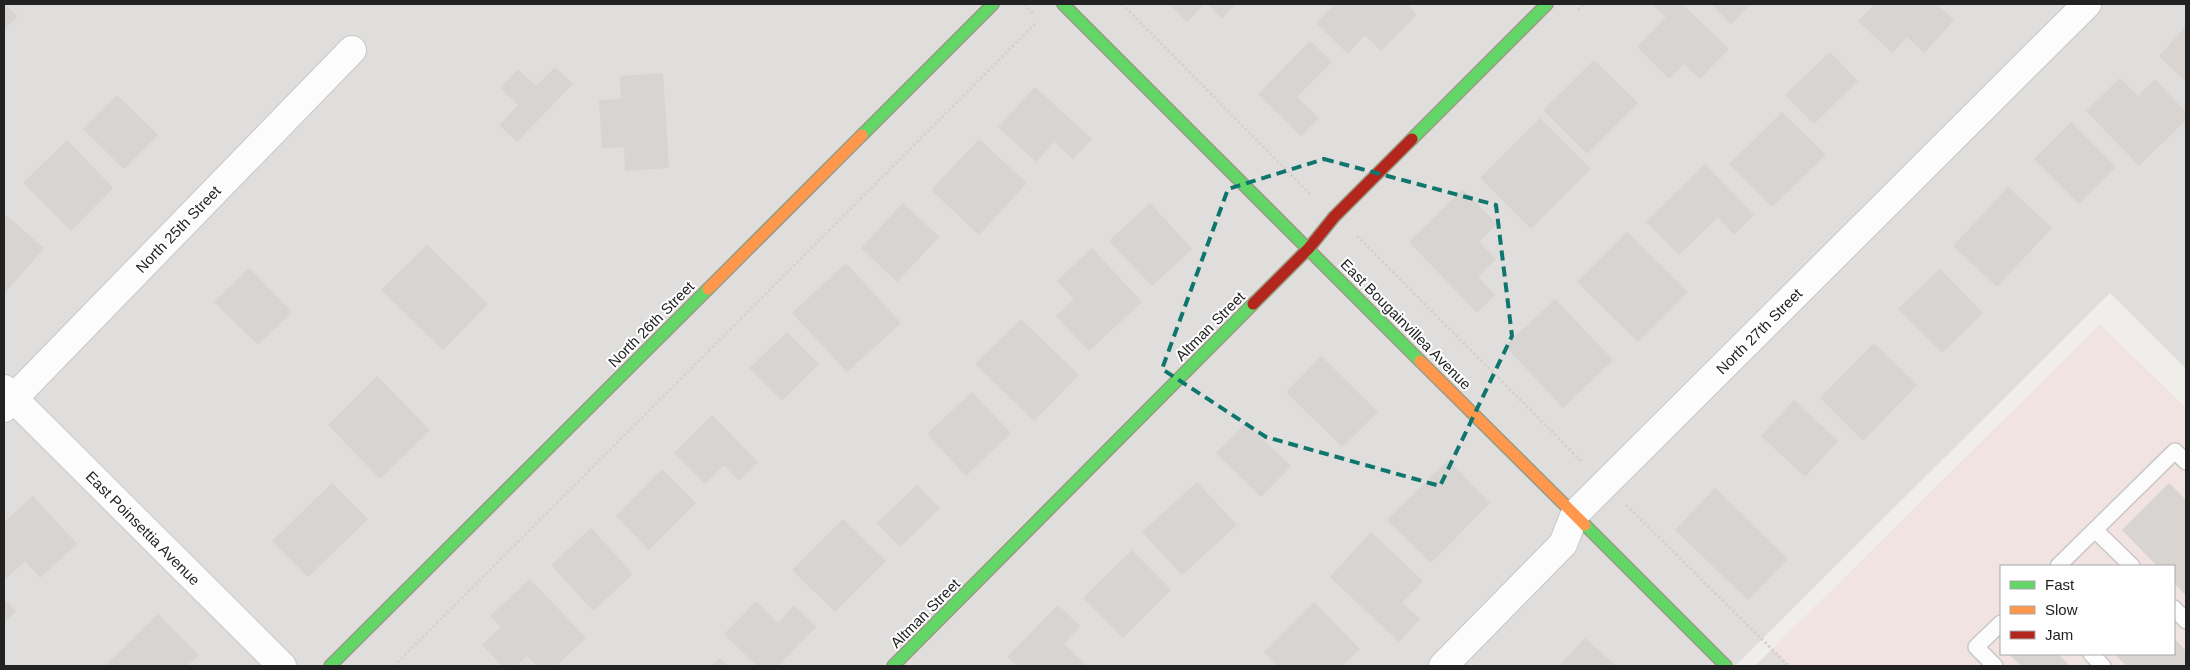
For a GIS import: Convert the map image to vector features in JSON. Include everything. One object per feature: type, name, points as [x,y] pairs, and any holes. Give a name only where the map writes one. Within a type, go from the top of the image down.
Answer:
[{"type":"street","name":"North 26th Street","points":[[330,666],[993,4]]},
{"type":"street","name":"East Bougainvillea Avenue","points":[[1063,4],[1726,666]]},
{"type":"street","name":"Altman Street","points":[[893,666],[1309,248],[1334,217],[1547,4]]},
{"type":"street","name":"North 27th Street","points":[[1443,666],[1563,544],[1575,514],[2087,4]]},
{"type":"street","name":"North 25th Street","points":[[7,398],[352,50]]},
{"type":"street","name":"East Poinsettia Avenue","points":[[7,398],[282,666]]},
{"type":"lane","points":[[2059,565],[2175,451],[2186,462]]},
{"type":"lane","points":[[2096,530],[2131,565]]},
{"type":"lane","points":[[2175,609],[2186,621]]},
{"type":"lane","points":[[1995,666],[1976,647],[2000,624]]},
{"type":"lane","points":[[2092,655],[2103,666]]},
{"type":"path","points":[[1122,4],[1291,176],[1334,217],[1354,233],[1789,666]]},
{"type":"path","points":[[1578,11],[1584,4]]},
{"type":"path","points":[[394,666],[1040,20]]},
{"type":"highlighted area","points":[[1324,159],[1496,205],[1512,336],[1440,486],[1266,437],[1162,369],[1228,189]]},
{"type":"shaded area","points":[[4,4],[2186,4],[2186,369],[2110,293],[1735,666],[4,666]]},
{"type":"shaded area","points":[[2100,324],[2186,408],[2186,666],[1790,666],[1772,649]]},
{"type":"shaded area","points":[[1772,649],[1790,666],[1755,666]]},
{"type":"building","points":[[4,4],[18,16],[4,30]]},
{"type":"building","points":[[1169,4],[1204,4],[1187,22]]},
{"type":"building","points":[[1207,4],[1236,4],[1222,18]]},
{"type":"building","points":[[1335,4],[1407,4],[1417,15],[1381,51],[1365,35],[1348,54],[1316,23]]},
{"type":"building","points":[[1652,4],[1682,4],[1729,49],[1700,79],[1684,64],[1669,79],[1637,47],[1666,17]]},
{"type":"building","points":[[1711,4],[1751,4],[1731,24]]},
{"type":"building","points":[[1875,4],[1936,4],[1954,20],[1924,53],[1907,37],[1892,53],[1858,21]]},
{"type":"building","points":[[2186,26],[2186,82],[2159,56]]},
{"type":"building","points":[[1310,41],[1332,62],[1297,97],[1319,118],[1301,136],[1258,94]]},
{"type":"building","points":[[1830,52],[1858,81],[1814,124],[1785,95]]},
{"type":"building","points":[[1594,60],[1638,103],[1587,154],[1543,110]]},
{"type":"building","points":[[555,67],[573,84],[517,142],[499,125],[518,105],[500,88],[518,69],[536,86]]},
{"type":"building","points":[[663,73],[669,168],[625,171],[624,147],[602,148],[599,100],[621,99],[620,76]]},
{"type":"building","points":[[2120,78],[2138,96],[2155,79],[2186,112],[2186,120],[2139,166],[2086,111]]},
{"type":"building","points":[[1035,87],[1092,139],[1073,159],[1054,142],[1036,162],[998,127]]},
{"type":"building","points":[[117,95],[158,135],[124,169],[83,129]]},
{"type":"building","points":[[1782,112],[1826,155],[1772,207],[1729,164]]},
{"type":"building","points":[[1540,118],[1591,169],[1531,229],[1480,178]]},
{"type":"building","points":[[2071,122],[2116,167],[2079,204],[2034,159]]},
{"type":"building","points":[[979,139],[1027,183],[979,235],[931,190]]},
{"type":"building","points":[[67,140],[113,188],[71,231],[23,183]]},
{"type":"building","points":[[1705,164],[1754,215],[1734,235],[1718,217],[1679,255],[1646,222]]},
{"type":"building","points":[[2008,187],[2052,228],[1997,287],[1953,246]]},
{"type":"building","points":[[1463,189],[1497,224],[1479,242],[1496,259],[1478,277],[1495,295],[1477,313],[1409,242]]},
{"type":"building","points":[[903,203],[939,237],[897,282],[861,248]]},
{"type":"building","points":[[1150,203],[1192,249],[1152,286],[1109,241]]},
{"type":"building","points":[[7,216],[44,248],[4,294],[4,220]]},
{"type":"building","points":[[1627,232],[1688,292],[1638,342],[1577,282]]},
{"type":"building","points":[[427,245],[488,304],[443,350],[381,290]]},
{"type":"building","points":[[1092,248],[1142,302],[1089,351],[1056,316],[1074,299],[1057,281]]},
{"type":"building","points":[[846,263],[901,323],[847,372],[792,313]]},
{"type":"building","points":[[249,268],[292,312],[258,345],[214,302]]},
{"type":"building","points":[[1940,269],[1983,313],[1942,353],[1898,309]]},
{"type":"building","points":[[1555,299],[1613,360],[1563,408],[1505,346]]},
{"type":"building","points":[[1021,319],[1079,375],[1034,421],[975,364]]},
{"type":"building","points":[[787,332],[819,364],[782,401],[749,368]]},
{"type":"building","points":[[1874,343],[1917,385],[1863,441],[1820,398]]},
{"type":"building","points":[[1321,356],[1378,412],[1342,447],[1286,392]]},
{"type":"building","points":[[377,376],[430,430],[380,479],[328,425]]},
{"type":"building","points":[[972,392],[1011,433],[966,476],[927,434]]},
{"type":"building","points":[[1794,400],[1838,441],[1805,477],[1761,436]]},
{"type":"building","points":[[712,415],[758,462],[739,481],[724,465],[705,484],[674,453]]},
{"type":"building","points":[[1246,423],[1291,466],[1261,497],[1216,453]]},
{"type":"building","points":[[1448,460],[1490,503],[1431,563],[1387,520]]},
{"type":"building","points":[[662,469],[696,503],[649,550],[616,516]]},
{"type":"building","points":[[1197,482],[1237,525],[1182,575],[1142,532]]},
{"type":"building","points":[[332,483],[368,519],[308,577],[272,541]]},
{"type":"building","points":[[2169,483],[2186,500],[2186,595],[2175,584],[2175,565],[2156,565],[2122,530]]},
{"type":"building","points":[[917,485],[940,508],[900,547],[877,523]]},
{"type":"building","points":[[1715,488],[1788,559],[1748,600],[1675,530]]},
{"type":"building","points":[[33,496],[77,544],[40,578],[25,561],[7,578],[4,575],[4,522]]},
{"type":"building","points":[[843,519],[886,561],[835,612],[792,570]]},
{"type":"building","points":[[591,528],[633,574],[593,611],[551,565]]},
{"type":"building","points":[[1371,532],[1423,581],[1402,603],[1420,619],[1399,642],[1330,577]]},
{"type":"building","points":[[1132,550],[1171,590],[1123,638],[1083,598]]},
{"type":"building","points":[[530,579],[586,638],[556,666],[536,666],[527,656],[516,666],[502,666],[482,645],[501,627],[490,616]]},
{"type":"building","points":[[4,599],[16,611],[4,623]]},
{"type":"building","points":[[756,601],[778,623],[794,605],[816,627],[778,666],[757,666],[724,634]]},
{"type":"building","points":[[1314,602],[1360,649],[1342,666],[1277,666],[1264,652]]},
{"type":"building","points":[[1058,605],[1080,626],[1064,644],[1086,665],[1017,666],[1007,657]]},
{"type":"building","points":[[158,614],[199,655],[187,666],[105,666]]},
{"type":"building","points":[[1585,638],[1616,666],[1559,666]]},
{"type":"building","points":[[2175,639],[2186,651],[2186,666],[2127,666],[2115,655],[2175,655]]},
{"type":"building","points":[[2010,655],[2059,655],[2070,666],[2021,666]]},
{"type":"building","points":[[720,658],[728,666],[711,666]]},
{"type":"traffic: fast","points":[[862,135],[993,4]]},
{"type":"traffic: fast","points":[[1063,4],[1420,361]]},
{"type":"traffic: fast","points":[[1412,139],[1547,4]]},
{"type":"traffic: fast","points":[[330,666],[708,289]]},
{"type":"traffic: fast","points":[[893,666],[1253,304]]},
{"type":"traffic: fast","points":[[1585,525],[1726,666]]},
{"type":"traffic: slow","points":[[708,289],[862,135]]},
{"type":"traffic: slow","points":[[1420,361],[1585,525]]},
{"type":"traffic: jam","points":[[1253,304],[1309,248],[1334,217],[1412,139]]}]
